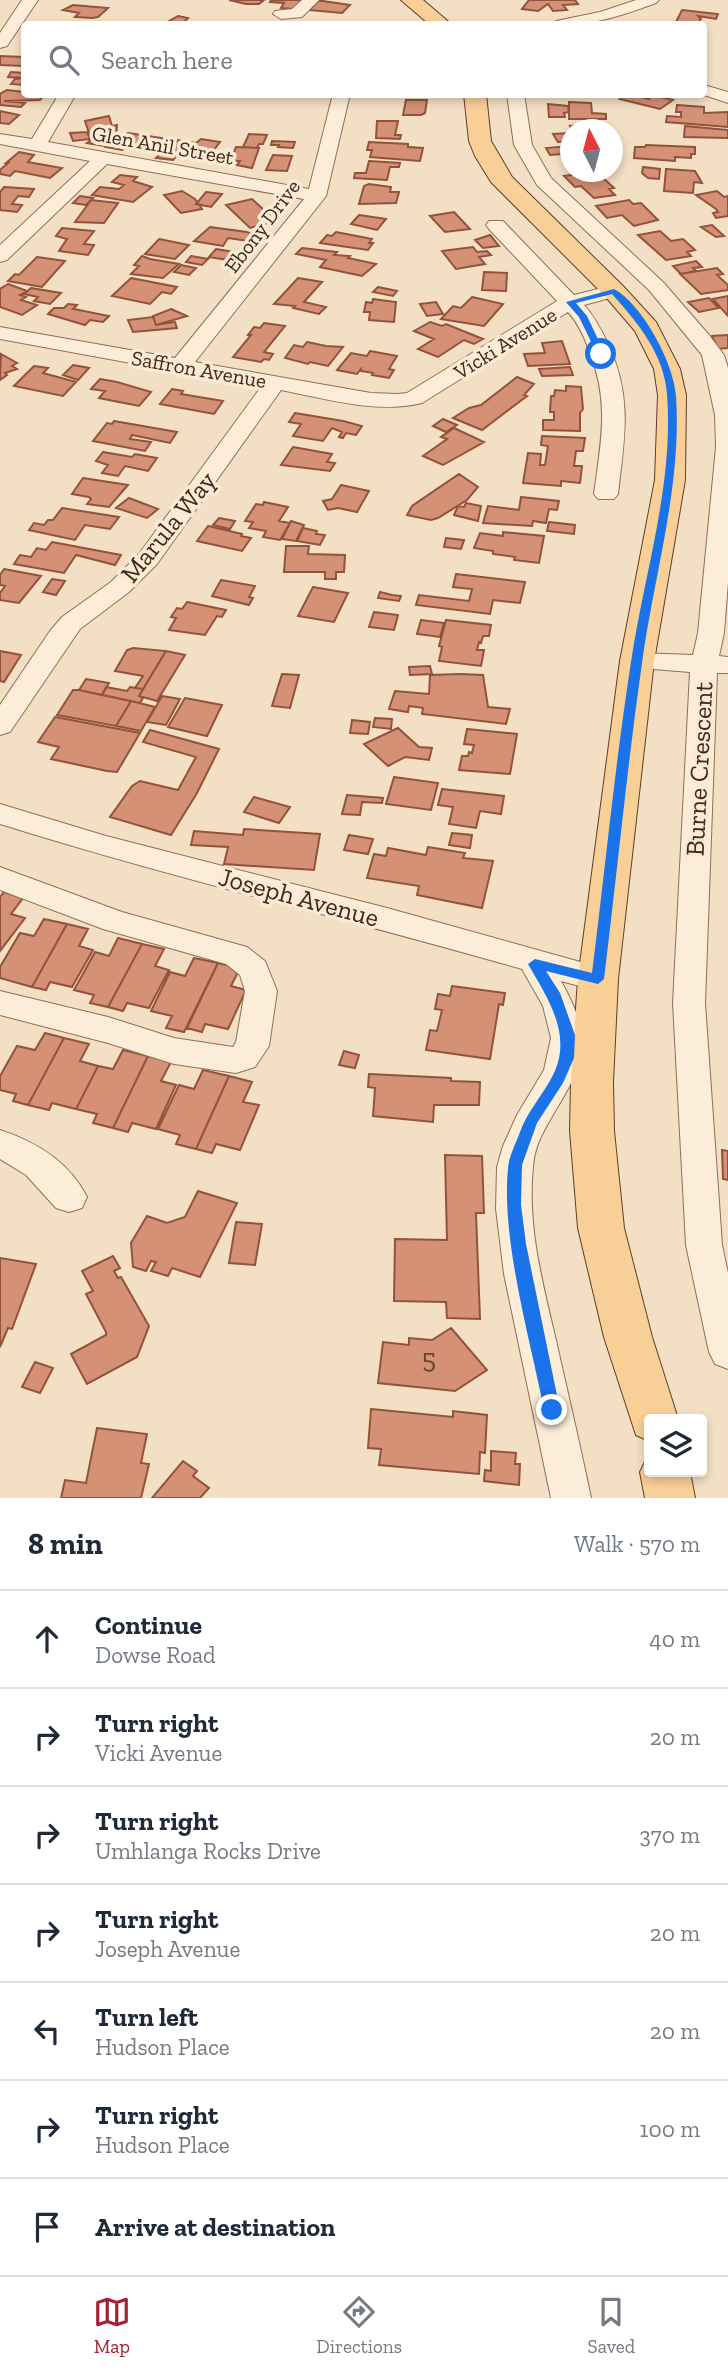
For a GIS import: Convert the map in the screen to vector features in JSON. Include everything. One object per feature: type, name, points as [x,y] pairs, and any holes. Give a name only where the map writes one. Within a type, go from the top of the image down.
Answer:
[{"type":"main road","points":[[409,2],[437,21]]},
{"type":"main road","points":[[475,98],[480,141],[495,170],[503,182],[614,291],[647,328],[667,369],[671,394],[670,480],[636,661],[598,979],[592,1132],[601,1228],[628,1337],[651,1414]]},
{"type":"main road","points":[[665,1477],[670,1498]]},
{"type":"street","points":[[0,43],[30,0]]},
{"type":"street","points":[[281,14],[296,14],[311,0]]},
{"type":"street","points":[[596,21],[651,0]]},
{"type":"street","points":[[0,43],[21,44]]},
{"type":"street","points":[[707,91],[728,98]]},
{"type":"street","points":[[38,145],[66,98]]},
{"type":"street","name":"Ebony Drive","points":[[180,366],[317,196],[341,98]]},
{"type":"street","name":"Burne Crescent","points":[[516,98],[523,145],[544,181],[656,286],[713,355],[726,415],[727,447],[710,633],[716,664],[689,1003],[704,1245],[716,1311],[728,1352]]},
{"type":"street","name":"Glen Anil Street","points":[[0,139],[317,196]]},
{"type":"street","points":[[0,256],[103,158]]},
{"type":"street","points":[[496,225],[583,316],[591,331],[614,397],[613,436],[606,494]]},
{"type":"street","name":"Vicki Avenue","points":[[398,401],[429,391],[570,302],[614,291]]},
{"type":"street","name":"Saffron Avenue","points":[[0,333],[372,400],[398,401]]},
{"type":"street","name":"Marula Way","points":[[0,726],[71,623],[120,587],[148,559],[275,383]]},
{"type":"street","points":[[636,661],[716,664]]},
{"type":"street","name":"Joseph Avenue","points":[[0,814],[103,846],[387,919],[535,964],[598,979]]},
{"type":"street","points":[[0,878],[114,921],[236,955],[254,969],[261,991],[252,1046],[243,1058],[236,1060],[174,1051],[108,1030],[0,1003]]},
{"type":"street","points":[[535,964],[561,1010],[568,1035],[567,1058],[558,1079],[531,1121],[523,1139],[515,1165],[514,1205],[526,1292],[572,1498]]},
{"type":"street","points":[[0,1144],[31,1156],[47,1170],[69,1197]]},
{"type":"building","points":[[229,0],[264,0],[259,4],[246,4]]},
{"type":"building","points":[[307,0],[292,9],[281,8],[284,3],[270,2]]},
{"type":"building","points":[[529,0],[575,0],[578,4],[563,5],[567,10],[553,11],[548,4],[538,11],[522,9]]},
{"type":"building","points":[[318,1],[350,5],[342,13],[309,10]]},
{"type":"building","points":[[73,5],[108,8],[98,17],[75,17],[79,13],[63,10]]},
{"type":"building","points":[[682,10],[718,14],[716,19],[698,16],[699,21],[676,21]]},
{"type":"building","points":[[178,16],[188,18],[185,21],[169,21]]},
{"type":"building","points":[[0,56],[21,57],[21,66],[0,65]]},
{"type":"building","points":[[11,72],[21,73],[21,78],[8,77]]},
{"type":"building","points":[[21,78],[21,85],[11,84],[15,79]]},
{"type":"building","points":[[7,90],[21,92],[21,98],[42,98],[4,101],[25,103],[21,107],[0,105],[0,94]]},
{"type":"building","points":[[665,98],[673,100],[660,109],[620,99]]},
{"type":"building","points":[[406,100],[427,100],[425,113],[403,115]]},
{"type":"building","points":[[569,102],[591,103],[592,113],[606,114],[606,119],[569,119]]},
{"type":"building","points":[[548,104],[568,106],[569,112],[564,113],[565,117],[549,117]]},
{"type":"building","points":[[677,105],[704,107],[704,113],[728,112],[728,127],[666,122],[667,116],[681,117],[681,112],[676,112]]},
{"type":"building","points":[[0,111],[19,115],[9,124],[0,123]]},
{"type":"building","points":[[109,116],[112,126],[117,125],[116,137],[90,136],[85,121]]},
{"type":"building","points":[[377,121],[398,121],[395,135],[401,135],[400,139],[376,138]]},
{"type":"building","points":[[685,126],[728,130],[728,138],[684,137]]},
{"type":"building","points":[[87,132],[90,139],[73,141],[70,133]]},
{"type":"building","points":[[128,133],[167,139],[155,151],[127,146],[122,150],[106,147]]},
{"type":"building","points":[[249,134],[267,135],[263,144],[259,144],[257,148],[243,147]]},
{"type":"building","points":[[553,134],[560,134],[560,142],[558,142]]},
{"type":"building","points":[[93,138],[112,140],[105,146],[87,143]]},
{"type":"building","points":[[201,139],[220,142],[206,160],[184,157],[190,151],[167,151],[178,140],[196,143]]},
{"type":"building","points":[[272,141],[295,142],[293,148],[271,145]]},
{"type":"building","points":[[369,142],[408,144],[408,147],[423,148],[420,161],[370,157],[372,150],[367,150]]},
{"type":"building","points":[[236,147],[259,148],[252,168],[237,165],[240,161],[230,161]]},
{"type":"building","points":[[560,147],[560,154],[550,155],[546,148]]},
{"type":"building","points":[[635,147],[695,147],[695,154],[691,154],[691,158],[675,157],[675,161],[634,158]]},
{"type":"building","points":[[163,151],[179,153],[173,160],[156,158]]},
{"type":"building","points":[[19,152],[34,155],[28,162],[62,168],[50,178],[15,171],[10,176],[0,174],[6,163]]},
{"type":"building","points":[[273,155],[292,156],[287,171],[266,170]]},
{"type":"building","points":[[369,161],[400,163],[399,167],[390,167],[387,180],[354,178],[355,173],[366,173]]},
{"type":"building","points":[[643,167],[660,169],[659,179],[648,178],[642,173]]},
{"type":"building","points":[[666,169],[695,171],[702,183],[694,182],[693,193],[664,191]]},
{"type":"building","points":[[120,175],[137,177],[133,181],[152,187],[133,202],[92,195],[100,187],[119,189],[124,185],[112,182]]},
{"type":"building","points":[[570,182],[607,182],[614,188],[609,189],[615,195],[594,198],[581,186],[575,187]]},
{"type":"building","points":[[369,184],[391,187],[390,192],[399,192],[396,203],[359,204],[364,186]]},
{"type":"building","points":[[4,187],[34,189],[29,197],[18,196],[12,204],[22,205],[17,212],[0,210],[0,192]]},
{"type":"building","points":[[182,191],[195,199],[202,209],[181,213],[164,195]]},
{"type":"building","points":[[717,191],[724,197],[728,196],[728,216],[716,218],[713,213],[718,212],[716,209],[696,195]]},
{"type":"building","points":[[206,192],[222,194],[211,207],[196,204]]},
{"type":"building","points":[[80,196],[93,198],[86,205],[73,203]]},
{"type":"building","points":[[252,199],[264,210],[276,207],[281,211],[268,215],[275,221],[250,228],[226,205]]},
{"type":"building","points":[[91,200],[118,203],[104,223],[75,222]]},
{"type":"building","points":[[629,200],[633,204],[641,203],[658,220],[634,226],[622,215],[607,218],[596,206]]},
{"type":"building","points":[[454,212],[470,229],[445,232],[430,216]]},
{"type":"building","points":[[359,215],[386,219],[377,230],[351,224]]},
{"type":"building","points":[[712,225],[724,236],[716,237],[701,227]]},
{"type":"building","points":[[210,227],[254,235],[248,241],[228,238],[223,246],[194,241]]},
{"type":"building","points":[[62,228],[94,231],[84,244],[94,245],[88,255],[59,251],[67,239],[56,236]]},
{"type":"building","points":[[660,231],[671,241],[683,239],[695,250],[687,252],[691,256],[666,260],[638,235]]},
{"type":"building","points":[[336,232],[372,239],[369,243],[373,243],[368,250],[320,243],[327,235],[332,236]]},
{"type":"building","points":[[490,235],[499,246],[483,248],[475,240]]},
{"type":"building","points":[[159,239],[189,245],[175,259],[145,254]]},
{"type":"building","points":[[473,247],[477,252],[487,251],[491,255],[479,257],[485,264],[456,269],[442,251]]},
{"type":"building","points":[[302,248],[337,252],[334,255],[350,256],[348,258],[376,264],[362,276],[320,267],[326,260],[296,254]]},
{"type":"building","points":[[216,249],[234,252],[228,260],[209,257]]},
{"type":"building","points":[[142,256],[179,264],[163,278],[131,274],[139,266],[134,265]]},
{"type":"building","points":[[191,256],[208,259],[202,265],[186,262]]},
{"type":"building","points":[[37,257],[65,261],[42,287],[8,281],[15,274],[19,275]]},
{"type":"building","points":[[696,261],[702,267],[693,268],[696,271],[681,274],[673,266]]},
{"type":"building","points":[[181,265],[196,268],[189,275],[174,272]]},
{"type":"building","points":[[717,268],[723,274],[717,275],[728,285],[728,290],[701,294],[680,274]]},
{"type":"building","points":[[484,272],[507,273],[506,291],[482,290]]},
{"type":"building","points":[[131,278],[177,287],[171,294],[162,292],[150,304],[112,296]]},
{"type":"building","points":[[298,278],[322,282],[304,302],[326,307],[319,314],[293,308],[295,306],[274,304]]},
{"type":"building","points":[[8,284],[27,291],[20,295],[26,297],[21,300],[37,305],[22,315],[0,307],[0,289]]},
{"type":"building","points":[[378,287],[397,291],[393,296],[373,292]]},
{"type":"building","points":[[31,288],[61,293],[50,304],[34,301],[38,297],[24,294]]},
{"type":"building","points":[[728,296],[728,316],[713,299]]},
{"type":"building","points":[[472,297],[503,304],[484,326],[441,319],[453,306],[461,308]]},
{"type":"building","points":[[709,298],[719,308],[699,312],[688,302]]},
{"type":"building","points":[[373,299],[396,302],[394,322],[369,320],[370,312],[364,312],[366,302],[372,303]]},
{"type":"building","points":[[436,302],[443,314],[427,316],[420,304]]},
{"type":"building","points":[[68,304],[77,305],[73,309],[109,316],[103,322],[90,320],[85,325],[48,314],[54,308],[64,308]]},
{"type":"building","points":[[171,309],[187,316],[156,325],[153,316]]},
{"type":"building","points":[[153,317],[156,325],[175,322],[177,328],[133,332],[128,320]]},
{"type":"building","points":[[430,322],[442,326],[446,324],[483,339],[474,344],[464,340],[438,357],[418,349],[434,339],[414,331]]},
{"type":"building","points":[[264,323],[285,326],[264,352],[273,354],[269,360],[264,359],[261,362],[233,357],[251,335],[248,335],[254,327],[260,328]]},
{"type":"building","points":[[728,335],[728,348],[718,349],[712,336]]},
{"type":"building","points":[[562,341],[570,364],[528,366],[524,354],[545,353],[542,343]]},
{"type":"building","points":[[307,342],[343,347],[328,366],[285,358],[294,345],[303,347]]},
{"type":"building","points":[[370,351],[397,356],[389,369],[394,370],[389,378],[372,375],[373,373],[361,369],[357,374],[337,370],[351,353],[367,356]]},
{"type":"building","points":[[1,354],[17,363],[12,366],[17,369],[5,373],[7,375],[0,380]]},
{"type":"building","points":[[73,365],[89,368],[78,380],[63,375]]},
{"type":"building","points":[[34,366],[48,368],[43,373],[76,382],[63,396],[14,386]]},
{"type":"building","points":[[570,367],[573,375],[542,376],[539,369]]},
{"type":"building","points":[[517,377],[534,384],[524,395],[527,396],[482,430],[453,418],[469,408],[481,405]]},
{"type":"building","points":[[100,379],[151,392],[139,406],[99,398],[105,391],[91,389]]},
{"type":"building","points":[[566,386],[581,387],[583,409],[580,413],[580,431],[543,430],[543,420],[554,420],[554,412],[550,412],[551,396],[554,396],[555,390],[566,391]]},
{"type":"building","points":[[172,389],[183,391],[181,394],[223,401],[214,414],[160,404]]},
{"type":"building","points":[[295,413],[362,426],[356,435],[346,433],[343,438],[339,437],[342,432],[332,428],[323,441],[293,436],[301,424],[289,422]]},
{"type":"building","points":[[443,419],[457,425],[446,432],[433,426]]},
{"type":"building","points":[[114,421],[177,432],[170,443],[132,435],[130,439],[151,442],[145,451],[93,441],[107,423],[112,424]]},
{"type":"building","points":[[454,428],[484,442],[443,465],[423,456],[447,439],[441,437]]},
{"type":"building","points":[[542,436],[585,438],[583,451],[576,451],[574,466],[582,466],[580,483],[561,481],[561,486],[523,483],[528,453],[541,454],[540,465],[545,465],[548,446],[541,445]]},
{"type":"building","points":[[293,447],[332,454],[327,462],[335,463],[330,471],[281,465]]},
{"type":"building","points":[[103,452],[157,458],[148,471],[125,466],[118,476],[102,473],[108,465],[96,461]]},
{"type":"building","points":[[459,474],[478,487],[467,500],[431,520],[407,515],[412,506]]},
{"type":"building","points":[[83,478],[128,485],[109,507],[87,504],[91,499],[89,497],[72,494]]},
{"type":"building","points":[[341,485],[369,491],[357,512],[338,508],[328,510],[323,501],[332,499]]},
{"type":"building","points":[[521,497],[559,501],[557,510],[549,509],[546,523],[533,521],[532,526],[483,523],[488,506],[519,510]]},
{"type":"building","points":[[129,498],[158,509],[147,518],[116,508]]},
{"type":"building","points":[[264,502],[288,507],[279,521],[290,523],[280,540],[263,537],[266,531],[249,528],[253,522],[245,521],[256,504],[263,505]]},
{"type":"building","points":[[466,503],[481,506],[478,521],[454,515],[458,506],[464,507]]},
{"type":"building","points":[[62,508],[119,517],[110,529],[85,525],[75,540],[29,530],[34,523],[44,525],[48,520],[53,520]]},
{"type":"building","points":[[219,518],[235,521],[230,529],[213,525]]},
{"type":"building","points":[[291,521],[304,525],[296,541],[282,539]]},
{"type":"building","points":[[549,522],[575,525],[574,534],[547,531]]},
{"type":"building","points":[[208,526],[251,538],[242,551],[197,541]]},
{"type":"building","points":[[303,528],[325,535],[320,545],[297,541]]},
{"type":"building","points":[[503,532],[544,536],[539,563],[514,560],[515,557],[474,548],[480,533],[503,536]]},
{"type":"building","points":[[446,538],[464,540],[461,549],[444,547]]},
{"type":"building","points":[[52,542],[121,555],[115,565],[76,555],[64,573],[14,564],[20,555],[31,557],[37,548],[46,550]]},
{"type":"building","points":[[286,546],[309,546],[308,554],[345,555],[344,572],[336,572],[336,579],[325,579],[325,572],[284,572]]},
{"type":"building","points":[[4,569],[41,576],[19,603],[0,600],[0,593],[5,586],[0,585],[0,575]]},
{"type":"building","points":[[456,574],[525,582],[520,603],[493,600],[490,614],[416,605],[419,595],[469,601],[472,589],[453,587]]},
{"type":"building","points":[[52,579],[65,581],[56,595],[43,592]]},
{"type":"building","points":[[221,580],[255,586],[249,597],[253,598],[249,605],[212,596]]},
{"type":"building","points":[[313,587],[348,593],[334,622],[298,616]]},
{"type":"building","points":[[380,592],[401,596],[399,601],[378,598]]},
{"type":"building","points":[[187,602],[226,610],[222,617],[217,616],[205,635],[169,630],[176,618],[171,617],[177,608],[182,609]]},
{"type":"building","points":[[374,612],[398,615],[394,630],[369,627]]},
{"type":"building","points":[[421,620],[444,623],[440,637],[417,634]]},
{"type":"building","points":[[446,620],[491,625],[489,636],[483,636],[477,650],[484,650],[481,666],[439,661],[442,647],[439,646]]},
{"type":"building","points":[[133,648],[166,651],[143,689],[135,688],[143,676],[115,671],[127,650]]},
{"type":"building","points":[[0,651],[21,655],[4,682],[0,681]]},
{"type":"building","points":[[166,651],[185,655],[157,701],[139,696]]},
{"type":"building","points":[[430,666],[432,674],[410,675],[409,667]]},
{"type":"building","points":[[282,674],[299,675],[290,708],[272,706]]},
{"type":"building","points":[[430,675],[483,675],[488,707],[510,709],[506,724],[422,714],[423,708],[409,706],[408,712],[389,709],[395,691],[429,694]]},
{"type":"building","points":[[86,679],[109,683],[102,695],[79,690]]},
{"type":"building","points":[[106,687],[127,691],[130,687],[143,689],[139,696],[143,698],[140,703],[102,695]]},
{"type":"building","points":[[73,690],[131,701],[116,726],[57,715]]},
{"type":"building","points":[[162,696],[180,699],[166,725],[147,722]]},
{"type":"building","points":[[185,698],[222,705],[207,736],[168,727]]},
{"type":"building","points":[[131,701],[155,707],[141,731],[116,726]]},
{"type":"building","points":[[55,717],[140,733],[117,772],[107,771],[51,759],[59,747],[38,742]]},
{"type":"building","points":[[375,718],[392,719],[391,729],[373,727]]},
{"type":"building","points":[[352,720],[370,722],[368,734],[350,733]]},
{"type":"building","points":[[398,728],[419,747],[432,748],[429,760],[405,757],[388,766],[364,744]]},
{"type":"building","points":[[467,729],[517,734],[510,774],[459,770],[462,756],[472,753],[474,745],[464,744]]},
{"type":"building","points":[[150,730],[219,749],[197,793],[171,835],[110,817],[132,786],[140,781],[178,790],[196,757],[143,742]]},
{"type":"building","points":[[394,777],[438,783],[431,810],[386,804]]},
{"type":"building","points":[[442,789],[504,796],[501,814],[480,811],[476,828],[449,824],[453,807],[438,805]]},
{"type":"building","points":[[347,795],[383,798],[382,803],[362,802],[360,815],[342,814]]},
{"type":"building","points":[[254,797],[290,807],[279,823],[244,812]]},
{"type":"building","points":[[244,829],[320,834],[314,870],[224,864],[228,847],[191,845],[194,831],[243,835]]},
{"type":"building","points":[[452,833],[472,835],[470,848],[449,845]]},
{"type":"building","points":[[349,835],[373,839],[368,854],[344,850]]},
{"type":"building","points":[[428,847],[465,853],[463,858],[493,861],[482,908],[417,895],[419,886],[367,878],[374,854],[386,856],[388,848],[426,855]]},
{"type":"building","points":[[4,892],[23,898],[11,914],[25,918],[0,951],[0,897]]},
{"type":"building","points":[[44,919],[67,924],[32,987],[0,978],[0,967],[20,933],[34,936]]},
{"type":"building","points":[[67,924],[88,929],[79,946],[93,950],[72,987],[50,982],[46,990],[32,987]]},
{"type":"building","points":[[118,938],[142,944],[108,1007],[90,1003],[94,995],[74,990],[95,952],[109,956]]},
{"type":"building","points":[[142,944],[164,949],[155,966],[169,970],[149,1008],[127,1003],[123,1011],[108,1007]]},
{"type":"building","points":[[194,958],[218,963],[184,1032],[166,1028],[172,1016],[151,1011],[170,972],[185,976]]},
{"type":"building","points":[[218,963],[240,968],[231,986],[246,990],[228,1029],[205,1024],[202,1032],[187,1028]]},
{"type":"building","points":[[452,986],[505,993],[503,1005],[499,1004],[490,1059],[426,1050],[430,1030],[437,1031],[442,1010],[435,1009],[438,994],[450,996]]},
{"type":"building","points":[[45,1033],[64,1038],[28,1105],[13,1101],[16,1094],[0,1090],[0,1076],[17,1046],[35,1050]]},
{"type":"building","points":[[64,1038],[89,1044],[80,1061],[98,1066],[76,1109],[52,1103],[49,1110],[28,1105]]},
{"type":"building","points":[[123,1050],[148,1056],[113,1128],[93,1123],[97,1114],[76,1109],[98,1066],[113,1069]]},
{"type":"building","points":[[344,1051],[359,1055],[355,1068],[339,1065]]},
{"type":"building","points":[[148,1056],[171,1062],[161,1081],[176,1085],[156,1129],[132,1123],[128,1132],[113,1128]]},
{"type":"building","points":[[203,1070],[229,1076],[196,1149],[176,1144],[180,1135],[158,1129],[179,1085],[194,1089]]},
{"type":"building","points":[[369,1074],[480,1082],[479,1105],[434,1105],[433,1122],[373,1116],[375,1088],[368,1087]]},
{"type":"building","points":[[229,1076],[252,1082],[243,1102],[259,1105],[240,1150],[216,1144],[212,1153],[196,1149]]},
{"type":"building","points":[[722,1150],[728,1151],[728,1180],[723,1179]]},
{"type":"building","points":[[445,1155],[482,1156],[484,1213],[476,1213],[480,1319],[447,1318],[446,1302],[394,1301],[395,1239],[447,1240]]},
{"type":"building","points":[[198,1191],[237,1203],[200,1277],[172,1268],[168,1276],[151,1271],[156,1262],[151,1261],[146,1271],[133,1267],[131,1243],[147,1216],[167,1223],[185,1217]]},
{"type":"building","points":[[236,1222],[262,1224],[255,1265],[229,1263]]},
{"type":"building","points":[[113,1256],[120,1268],[114,1271],[118,1278],[121,1277],[149,1326],[137,1357],[87,1384],[71,1354],[106,1335],[106,1332],[86,1294],[93,1291],[82,1271]]},
{"type":"building","points":[[0,1258],[36,1264],[12,1329],[8,1328],[0,1347]]},
{"type":"building","points":[[451,1328],[487,1370],[455,1391],[378,1383],[383,1342],[409,1345],[409,1338],[432,1340]]},
{"type":"building","points":[[35,1362],[53,1368],[40,1393],[22,1387]]},
{"type":"building","points":[[371,1409],[453,1417],[453,1411],[487,1415],[485,1453],[480,1452],[479,1474],[379,1465],[381,1449],[368,1448]]},
{"type":"building","points":[[97,1428],[147,1434],[141,1463],[149,1464],[141,1498],[61,1498],[65,1480],[86,1483]]},
{"type":"building","points":[[491,1451],[516,1453],[515,1464],[520,1464],[519,1485],[484,1481],[485,1470],[491,1471]]},
{"type":"building","points":[[183,1461],[197,1471],[193,1476],[209,1488],[200,1498],[152,1498]]},
{"type":"route","points":[[552,1410],[526,1292],[514,1205],[515,1165],[531,1121],[558,1079],[567,1058],[568,1035],[561,1010],[535,964],[598,979],[636,661],[670,480],[671,394],[667,369],[647,328],[614,291],[570,302],[583,316],[601,354]]}]
